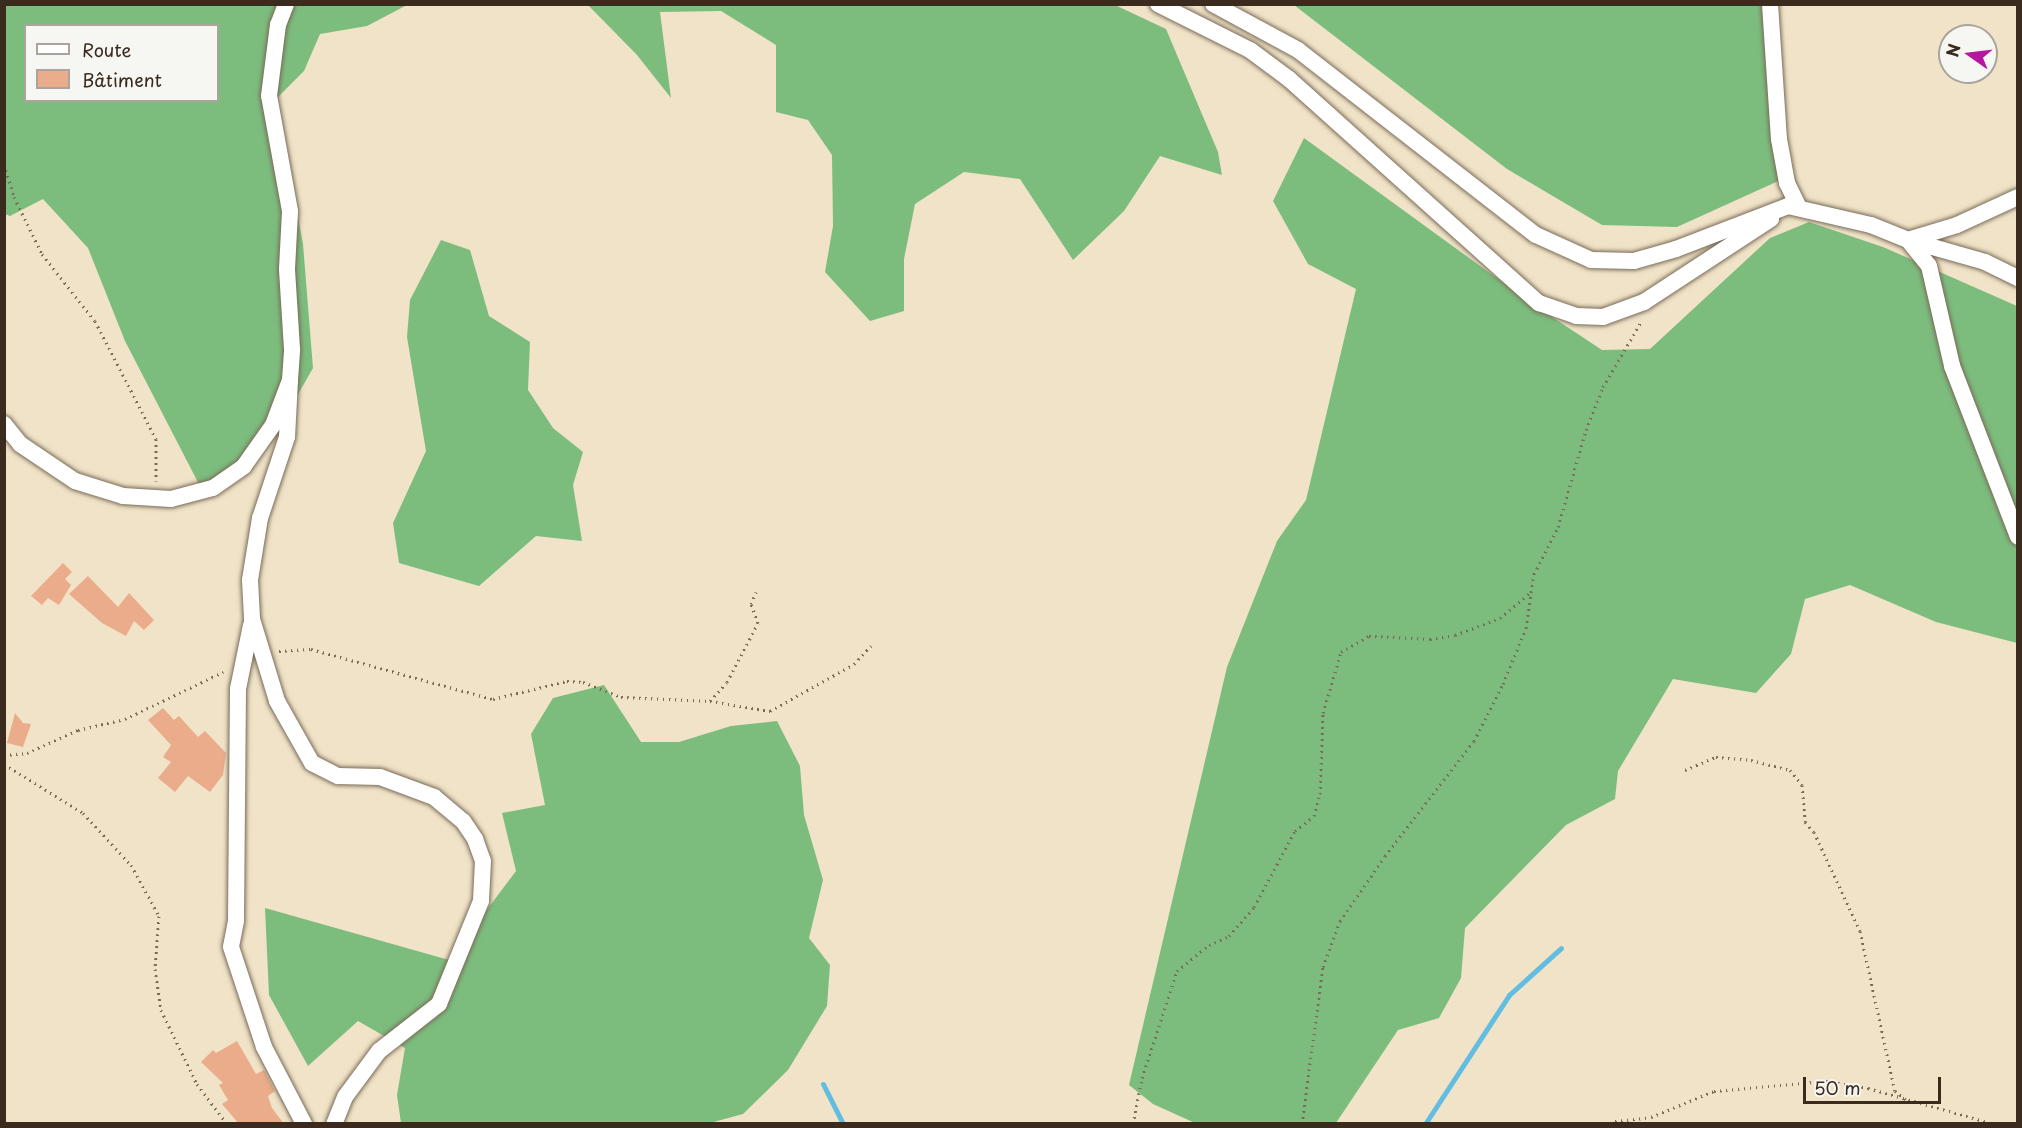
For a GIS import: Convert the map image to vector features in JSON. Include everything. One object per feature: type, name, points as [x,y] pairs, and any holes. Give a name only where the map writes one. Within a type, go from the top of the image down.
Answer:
[{"type":"street","points":[[286,4],[278,25],[268,96],[290,212],[290,380],[287,437],[263,508],[253,554],[252,619],[238,689],[236,921],[231,947],[264,1047],[304,1124]]},
{"type":"street","points":[[1158,4],[1250,50],[1273,67],[1539,303],[1576,316],[1603,317],[1644,302],[1794,207]]},
{"type":"street","points":[[1213,4],[1298,50],[1536,235],[1591,260],[1634,261],[1676,249],[1794,207],[1871,225],[1908,240],[1984,262],[2018,278]]},
{"type":"street","points":[[1770,4],[1779,139],[1794,207]]},
{"type":"street","points":[[1908,240],[1957,225],[2018,197]]},
{"type":"street","points":[[1908,240],[1929,266],[1952,366],[2018,537]]},
{"type":"street","points":[[4,424],[20,444],[75,481],[123,496],[161,499],[191,497],[213,488],[244,466],[273,425],[290,380]]},
{"type":"street","points":[[252,619],[261,657],[277,701],[312,763],[338,776],[380,777],[434,797],[463,821],[475,839],[483,861],[481,901],[439,1004],[378,1051],[345,1097],[334,1124]]},
{"type":"path","points":[[4,164],[14,197],[42,254],[95,321],[156,439],[155,489],[161,499]]},
{"type":"path","points":[[1302,1124],[1323,967],[1340,921],[1385,856],[1474,741],[1526,628],[1534,574],[1558,527],[1603,387],[1644,318]]},
{"type":"path","points":[[710,701],[727,682],[758,622],[750,604],[756,592]]},
{"type":"path","points":[[1133,1124],[1142,1078],[1177,971],[1209,945],[1229,936],[1254,907],[1295,831],[1314,816],[1320,794],[1323,713],[1341,652],[1369,636],[1430,639],[1455,635],[1500,618],[1532,592]]},
{"type":"path","points":[[261,657],[285,650],[311,649],[494,699],[567,681],[583,682],[621,697],[710,701],[770,711],[854,664],[871,646]]},
{"type":"path","points":[[4,755],[27,753],[78,730],[125,719],[244,661]]},
{"type":"path","points":[[1685,770],[1716,757],[1750,760],[1790,770],[1802,785],[1805,822],[1814,832],[1860,931],[1894,1091],[1908,1101]]},
{"type":"path","points":[[4,764],[84,813],[131,865],[159,916],[155,969],[161,1010],[197,1084],[227,1124]]},
{"type":"path","points":[[1615,1121],[1651,1117],[1714,1091],[1805,1081],[1868,1088],[1994,1124]]},
{"type":"green space","points":[[5,5],[407,5],[367,26],[320,34],[304,71],[271,104],[289,170],[303,244],[313,368],[268,447],[203,492],[125,341],[88,248],[43,199],[10,216],[5,214]]},
{"type":"green space","points":[[588,5],[1115,5],[1166,29],[1218,152],[1222,175],[1160,156],[1124,211],[1073,260],[1020,179],[964,172],[915,204],[904,259],[904,311],[870,321],[825,272],[833,226],[832,155],[808,120],[776,112],[776,45],[721,11],[660,12],[671,98],[637,55]]},
{"type":"green space","points":[[1294,5],[1773,5],[1785,178],[1677,227],[1602,225],[1507,169]]},
{"type":"green space","points":[[1304,138],[1531,303],[1602,350],[1650,349],[1770,238],[1809,222],[1883,247],[2017,306],[2017,643],[1936,622],[1850,585],[1805,599],[1791,654],[1756,693],[1673,679],[1618,771],[1615,799],[1566,825],[1465,928],[1461,978],[1439,1018],[1398,1030],[1336,1123],[1195,1123],[1153,1104],[1129,1085],[1227,667],[1277,541],[1306,500],[1356,289],[1308,264],[1273,201]]},
{"type":"green space","points":[[441,240],[470,250],[489,316],[530,342],[528,390],[553,428],[583,452],[573,485],[582,541],[536,536],[479,586],[399,563],[393,523],[426,451],[407,337],[410,300]]},
{"type":"green space","points":[[604,685],[641,742],[679,742],[731,726],[777,721],[800,766],[804,815],[823,880],[809,938],[830,965],[827,1006],[788,1070],[743,1114],[706,1124],[401,1123],[397,1095],[405,1048],[358,1021],[308,1066],[269,995],[265,908],[449,960],[516,871],[502,813],[545,805],[531,734],[553,698]]},
{"type":"building","points":[[63,563],[72,572],[65,579],[71,585],[59,605],[48,598],[42,605],[31,596]]},
{"type":"building","points":[[88,576],[118,607],[129,593],[154,620],[144,630],[134,621],[126,636],[102,623],[69,594]]},
{"type":"building","points":[[163,708],[174,720],[179,716],[198,737],[205,731],[226,753],[223,775],[210,792],[188,776],[175,792],[158,778],[171,762],[163,757],[171,745],[148,720]]},
{"type":"building","points":[[15,713],[23,723],[31,724],[23,747],[7,743]]},
{"type":"building","points":[[237,1041],[256,1074],[264,1070],[275,1091],[268,1096],[272,1108],[284,1124],[239,1124],[222,1104],[228,1100],[219,1085],[223,1083],[201,1062],[213,1050],[216,1053]]},
{"type":"waterway","points":[[1425,1124],[1509,995],[1561,948]]},
{"type":"waterway","points":[[823,1084],[843,1124]]}]
